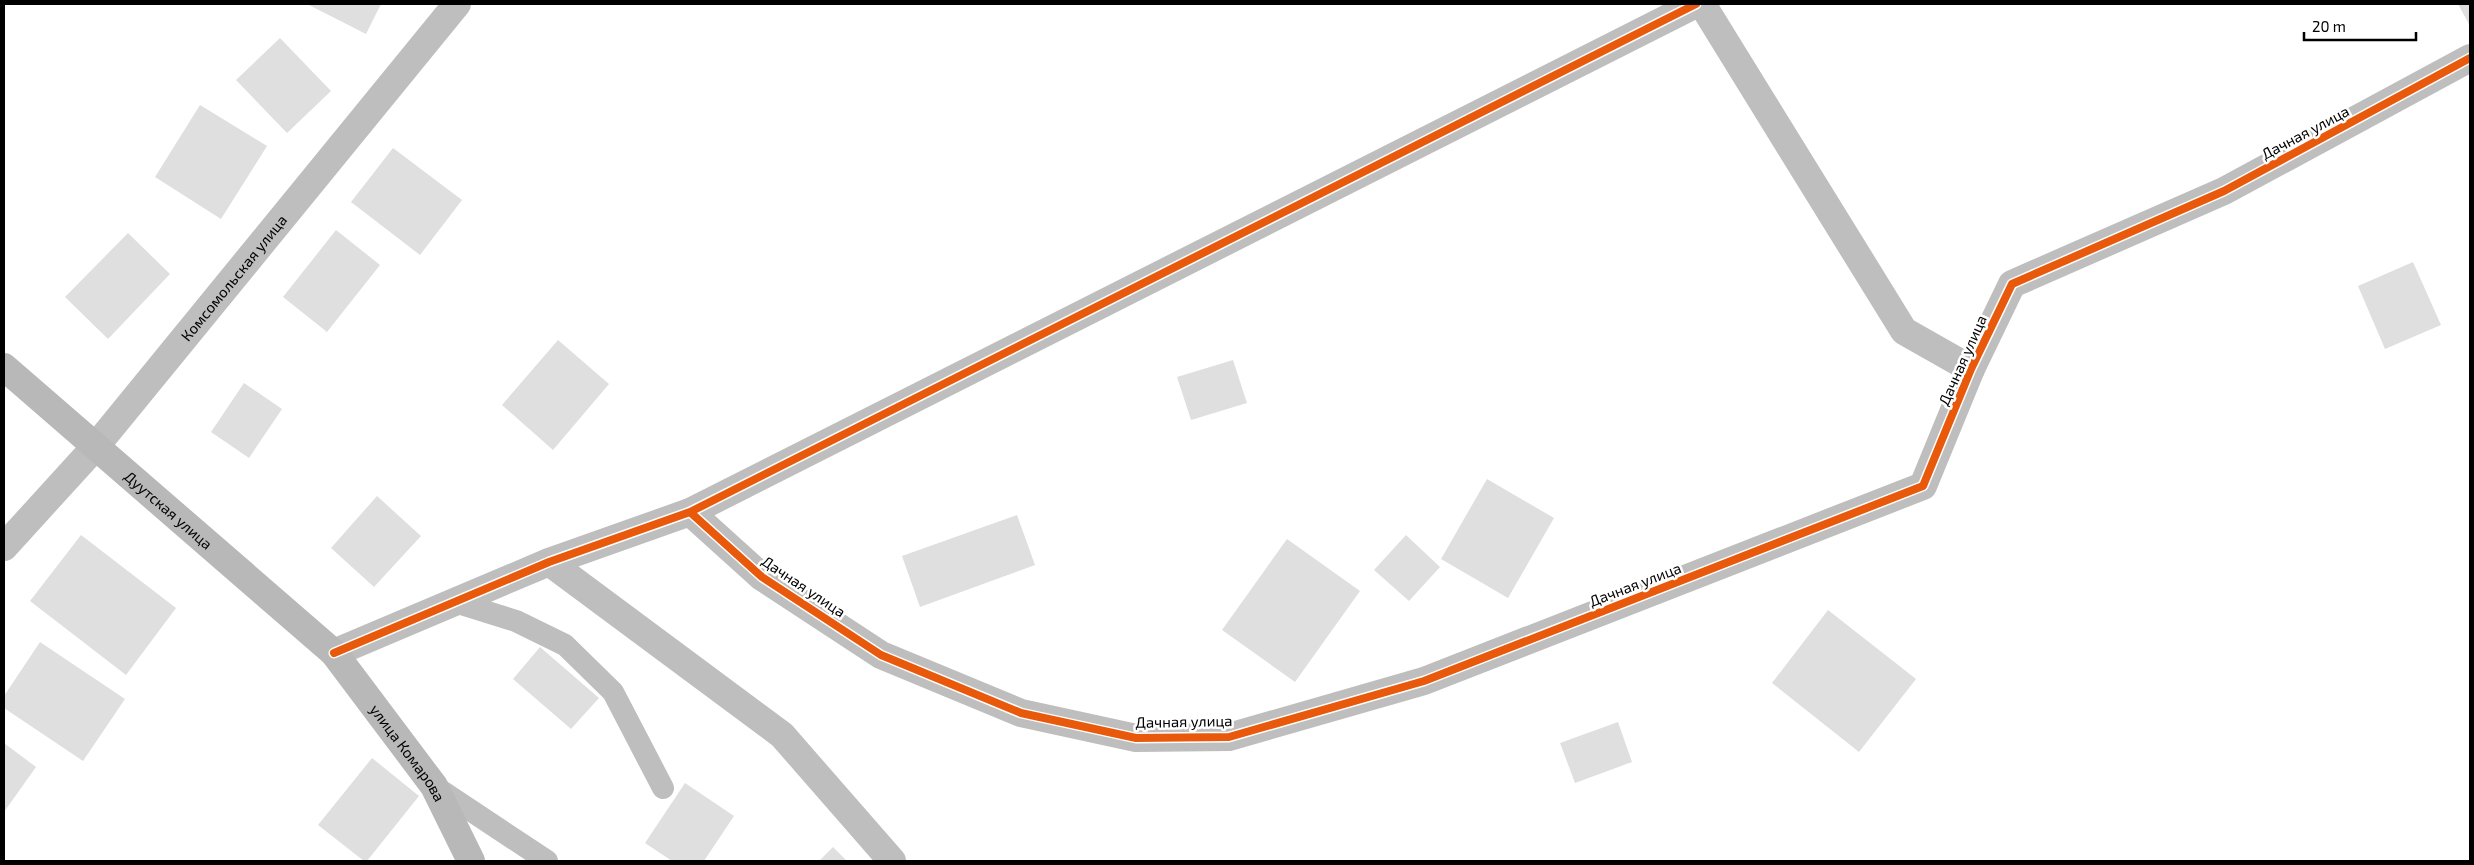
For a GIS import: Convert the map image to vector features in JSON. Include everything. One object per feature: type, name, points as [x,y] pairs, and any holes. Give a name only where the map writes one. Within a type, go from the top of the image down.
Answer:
[{"type":"street","name":"Комсомольская улица","points":[[4,547],[96,446],[457,4]]},
{"type":"street","points":[[334,653],[549,562],[690,512],[1696,4]]},
{"type":"street","points":[[1702,4],[1904,331],[1971,369]]},
{"type":"street","name":"Дачная улица","points":[[690,512],[762,577],[881,655],[1021,713],[1136,738],[1229,737],[1424,681],[1923,486],[1971,369],[2012,284],[2224,191],[2470,58]]},
{"type":"street","name":"Дуутская улица","points":[[4,367],[334,653]]},
{"type":"street","points":[[549,562],[782,735],[892,861]]},
{"type":"street","name":"улица Комарова","points":[[334,653],[434,786],[471,861]]},
{"type":"lane","points":[[454,602],[516,621],[565,645],[613,692],[664,788]]},
{"type":"lane","points":[[434,786],[547,861]]},
{"type":"building","points":[[307,4],[381,4],[366,34]]},
{"type":"building","points":[[2458,4],[2470,4],[2470,26]]},
{"type":"building","points":[[280,38],[331,91],[287,133],[236,80]]},
{"type":"building","points":[[200,105],[267,146],[221,219],[155,177]]},
{"type":"building","points":[[393,148],[462,200],[420,255],[351,202]]},
{"type":"building","points":[[336,230],[380,265],[327,332],[283,297]]},
{"type":"building","points":[[128,233],[170,274],[108,339],[65,297]]},
{"type":"building","points":[[2413,262],[2441,325],[2385,349],[2358,286]]},
{"type":"building","points":[[558,340],[609,384],[553,450],[502,405]]},
{"type":"building","points":[[1233,360],[1247,403],[1191,420],[1177,377]]},
{"type":"building","points":[[244,383],[282,409],[249,458],[211,432]]},
{"type":"building","points":[[1487,479],[1554,518],[1508,598],[1441,559]]},
{"type":"building","points":[[377,496],[421,536],[374,587],[331,548]]},
{"type":"building","points":[[1017,515],[1035,565],[920,607],[902,556]]},
{"type":"building","points":[[81,535],[176,608],[126,675],[30,601]]},
{"type":"building","points":[[1406,535],[1440,567],[1409,601],[1374,570]]},
{"type":"building","points":[[1287,539],[1360,591],[1295,682],[1222,630]]},
{"type":"building","points":[[1828,610],[1916,679],[1859,752],[1772,683]]},
{"type":"building","points":[[40,642],[125,699],[83,761],[4,708],[4,696]]},
{"type":"building","points":[[540,647],[599,698],[571,729],[513,679]]},
{"type":"building","points":[[1618,722],[1632,762],[1575,783],[1560,743]]},
{"type":"building","points":[[4,743],[36,767],[4,812]]},
{"type":"building","points":[[372,758],[419,796],[367,861],[364,861],[318,825]]},
{"type":"building","points":[[685,783],[734,816],[704,861],[672,861],[645,843]]},
{"type":"building","points":[[833,847],[847,861],[819,861]]},
{"type":"cycle path","points":[[334,653],[549,562],[690,512],[1696,4]]},
{"type":"cycle path","points":[[690,512],[762,577],[881,655],[1021,713],[1136,738],[1229,737],[1424,681],[1923,486],[1971,369],[2012,284],[2224,191],[2470,58]]}]
